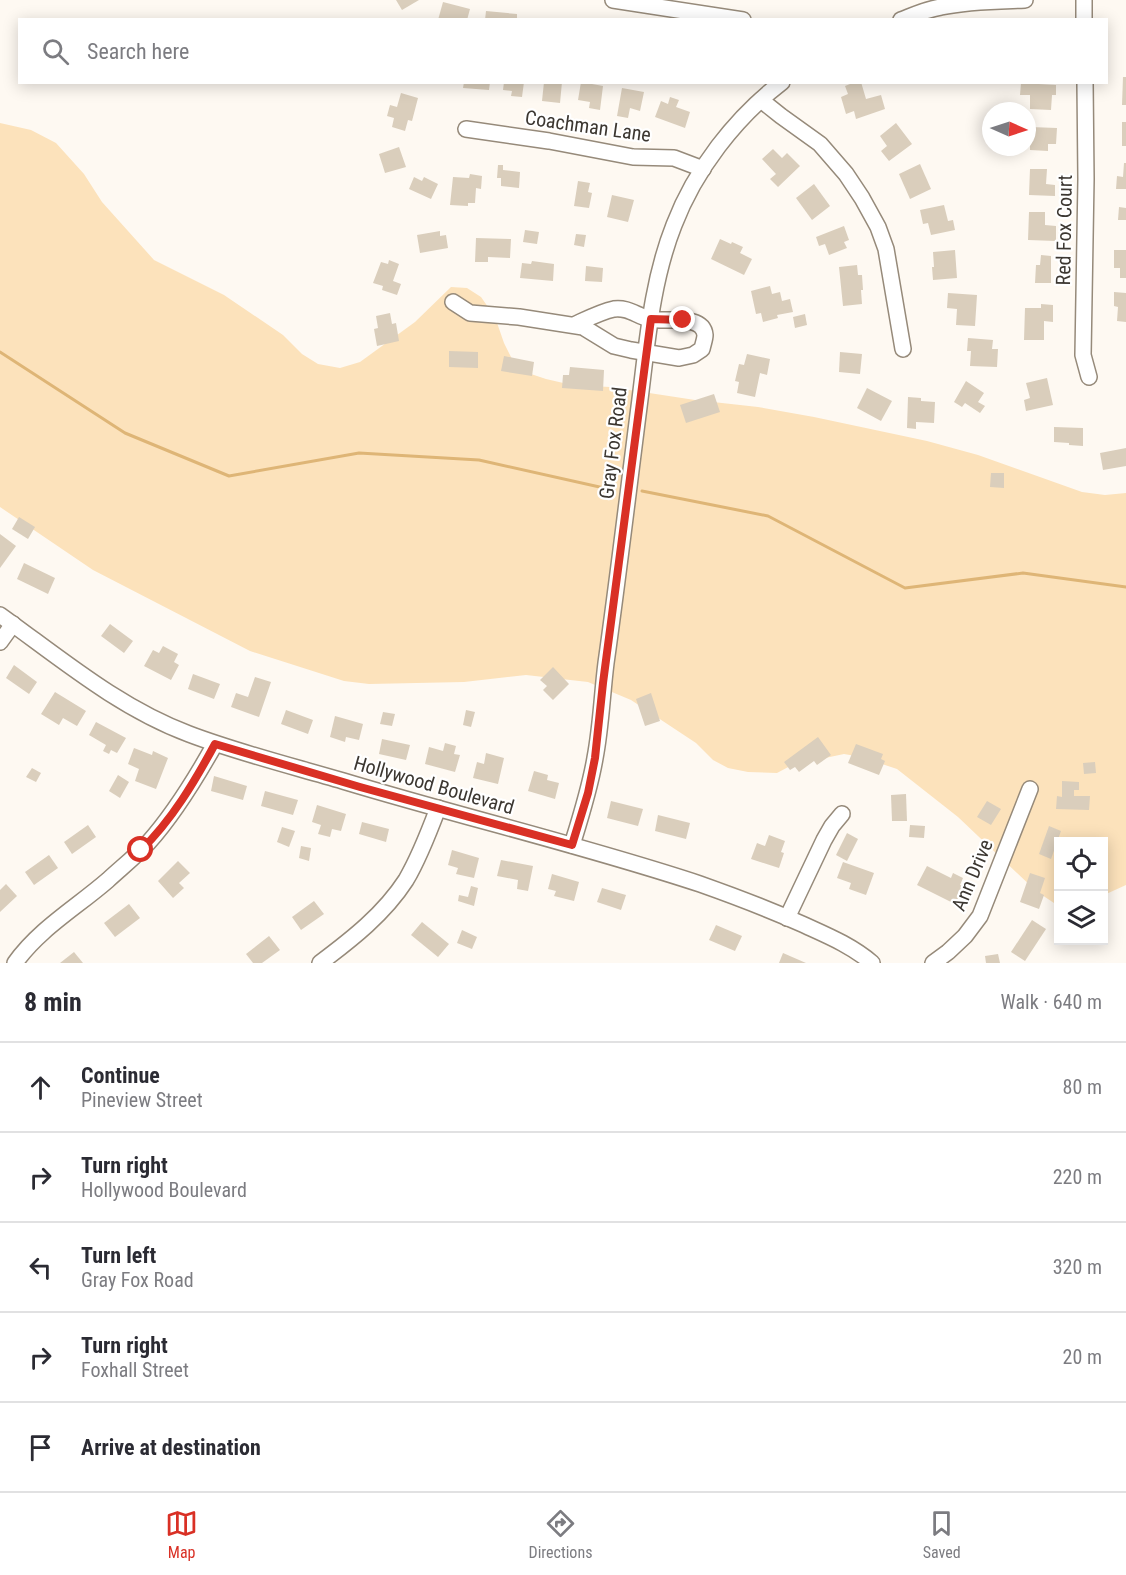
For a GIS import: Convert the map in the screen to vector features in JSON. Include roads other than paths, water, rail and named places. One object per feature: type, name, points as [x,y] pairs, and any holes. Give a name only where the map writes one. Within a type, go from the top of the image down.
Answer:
[{"type":"street","points":[[613,0],[730,18]]},
{"type":"street","points":[[906,18],[943,6],[1025,0]]},
{"type":"street","points":[[1084,0],[1084,18]]},
{"type":"street","name":"Gray Fox Road","points":[[572,845],[588,793],[597,749],[603,683],[646,352],[661,267],[682,206],[703,169],[730,133],[780,84]]},
{"type":"street","name":"Red Fox Court","points":[[1085,84],[1083,355],[1089,377]]},
{"type":"street","points":[[761,100],[820,144],[836,161],[862,198],[878,227],[886,249],[903,349]]},
{"type":"street","name":"Coachman Lane","points":[[466,129],[549,141],[625,156],[674,158],[703,169]]},
{"type":"street","points":[[453,302],[470,313],[574,325],[592,331],[614,346],[680,358],[693,355],[702,349],[705,334],[703,328],[694,322],[651,319],[629,310],[615,309],[574,325]]},
{"type":"street","points":[[0,642],[6,620]]},
{"type":"street","name":"Hollywood Boulevard","points":[[6,620],[79,673],[126,703],[167,725],[215,744],[652,868],[706,886],[743,899],[839,941],[862,954],[872,963]]},
{"type":"street","points":[[15,963],[28,946],[106,882],[149,843],[200,772],[215,744]]},
{"type":"street","name":"Ann Drive","points":[[933,963],[965,936],[980,916],[1030,789]]},
{"type":"street","points":[[320,963],[369,924],[399,890],[414,866],[438,808]]},
{"type":"street","points":[[788,918],[824,840],[842,814]]},
{"type":"waterway","points":[[0,352],[125,433],[229,476],[359,453],[479,460],[613,490]]},
{"type":"waterway","points":[[642,491],[768,516],[905,588],[1023,573],[1126,587]]}]
